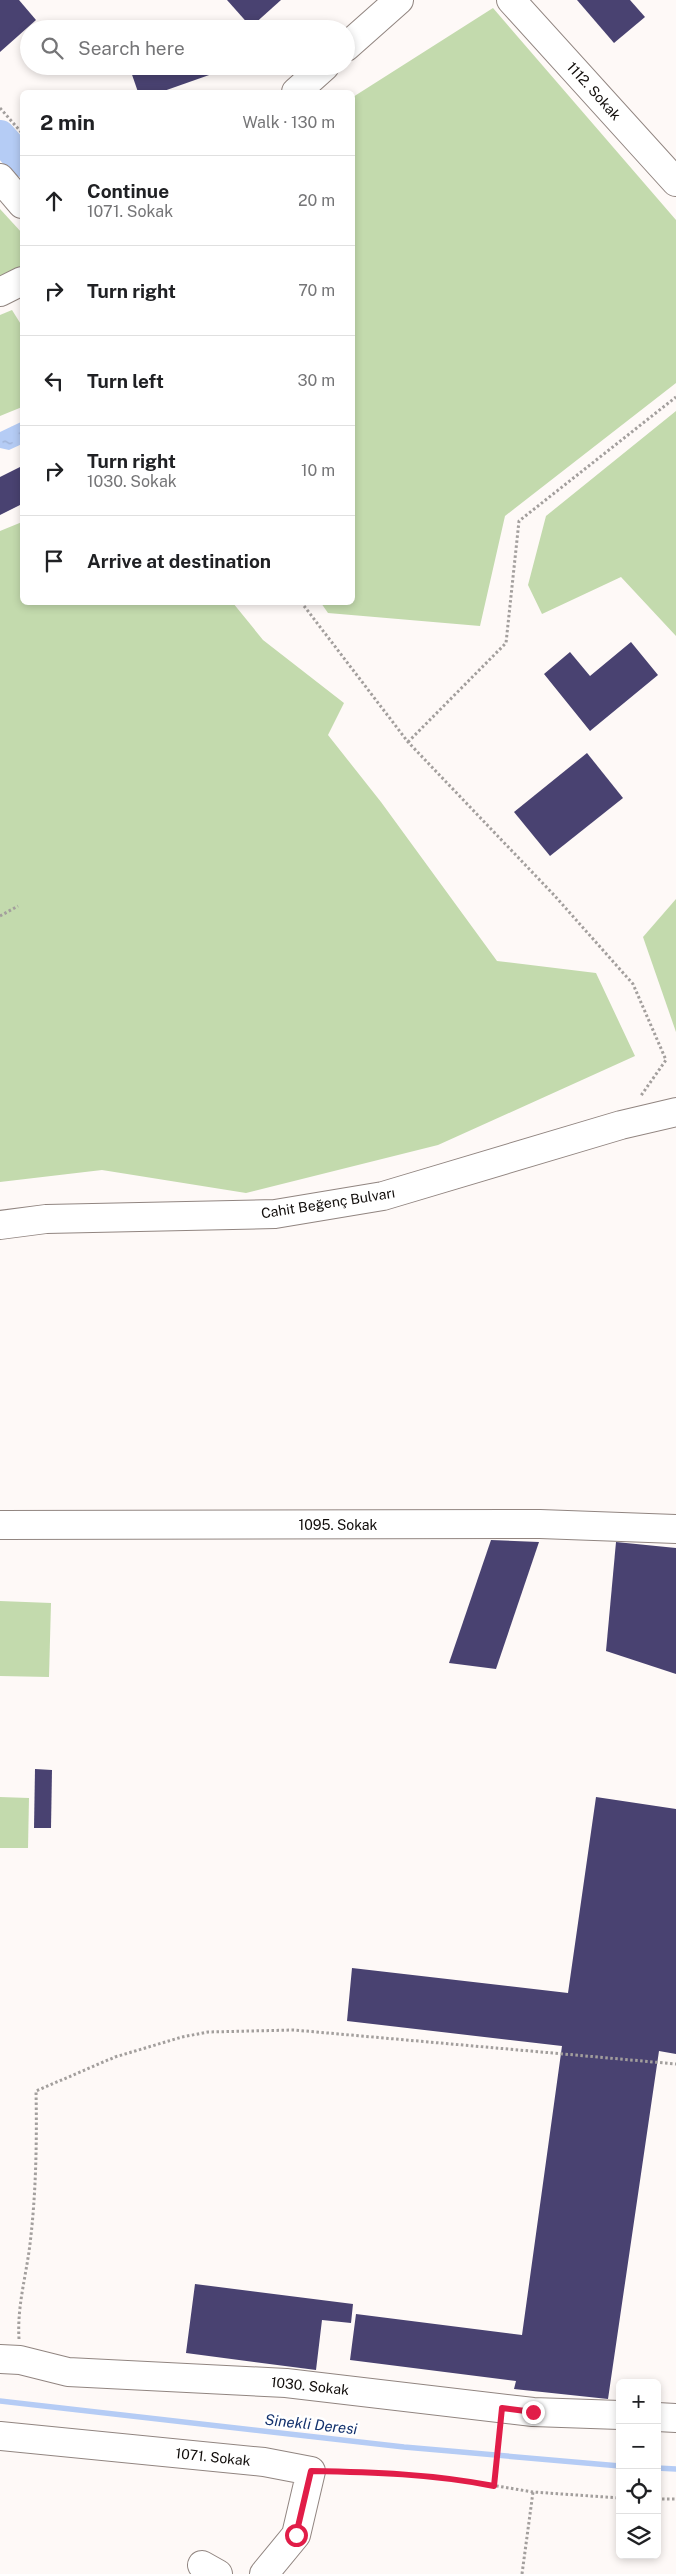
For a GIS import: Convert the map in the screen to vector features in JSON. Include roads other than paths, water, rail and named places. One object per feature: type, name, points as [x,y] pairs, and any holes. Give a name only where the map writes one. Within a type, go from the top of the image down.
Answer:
[{"type":"street","points":[[355,39],[398,0]]},
{"type":"street","name":"1112. Sokak","points":[[511,0],[676,182]]},
{"type":"street","points":[[298,90],[315,75]]},
{"type":"street","points":[[0,178],[20,202]]},
{"type":"street","name":"Cahit Beğenç Bulvarı","points":[[0,1225],[46,1219],[275,1214],[383,1196],[621,1126],[676,1112]]},
{"type":"street","name":"1095. Sokak","points":[[0,1525],[540,1524],[676,1529]]},
{"type":"street","name":"1030. Sokak","points":[[10,2360],[68,2372],[286,2383],[502,2408],[616,2416]]},
{"type":"street","points":[[661,2417],[676,2418]]},
{"type":"street","name":"1071. Sokak","points":[[0,2436],[264,2462],[311,2471],[296,2535],[264,2574]]},
{"type":"water","points":[[20,422],[20,445],[9,450],[0,448],[0,432]]},
{"type":"waterway","points":[[0,136],[20,159]]},
{"type":"waterway","name":"Sinekli Deresi","points":[[0,2401],[404,2447],[616,2466]]},
{"type":"waterway","name":"Sinekli Deresi","points":[[661,2468],[676,2469]]}]
